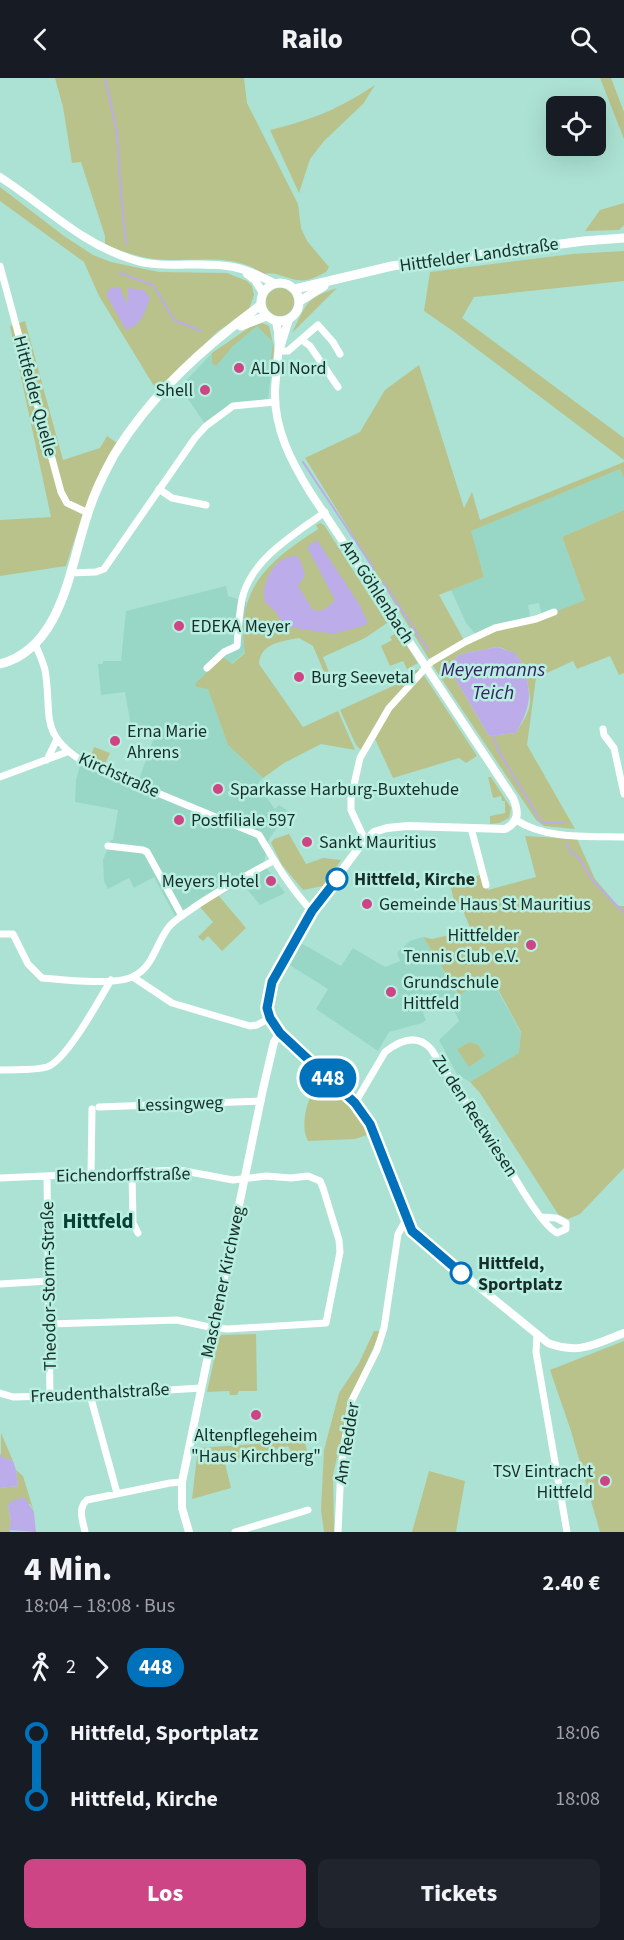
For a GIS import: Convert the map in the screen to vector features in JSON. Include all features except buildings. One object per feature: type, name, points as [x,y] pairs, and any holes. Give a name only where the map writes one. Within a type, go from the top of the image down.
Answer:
[{"type":"main road","name":"Hittfelder Landstraße","points":[[295,289],[373,270],[423,262],[624,238]]},
{"type":"main road","name":"Hittfelder Landstraße","points":[[300,301],[336,280]]},
{"type":"main road","points":[[274,283],[285,283],[295,289],[300,301],[297,312],[289,319],[276,321],[266,316],[261,305],[263,293],[274,283]]},
{"type":"main road","points":[[0,664],[20,657],[50,624],[70,573],[88,513],[110,462],[133,427],[174,378],[261,305]]},
{"type":"main road","points":[[225,333],[266,316]]},
{"type":"street","points":[[0,177],[78,234],[97,245],[133,260],[174,265],[227,266],[247,270],[274,283]]},
{"type":"street","name":"Hittfelder Quelle","points":[[0,266],[61,492],[67,503],[88,513]]},
{"type":"street","points":[[227,266],[255,280],[263,293]]},
{"type":"street","name":"Am Göhlenbach","points":[[279,351],[289,319]]},
{"type":"street","name":"Am Göhlenbach","points":[[276,321],[279,351],[275,402],[279,427],[287,451],[426,668],[513,798],[517,813],[516,820]]},
{"type":"street","points":[[279,351],[288,351],[318,325],[340,354]]},
{"type":"street","points":[[302,340],[310,346],[338,387]]},
{"type":"street","points":[[70,573],[96,572],[104,569],[195,438],[224,412],[241,404],[275,402]]},
{"type":"street","points":[[159,489],[172,498],[206,505]]},
{"type":"street","points":[[207,668],[224,652],[237,646],[242,599],[256,571],[278,547],[325,512]]},
{"type":"street","points":[[365,840],[351,810],[351,798],[360,758],[385,713],[431,662],[495,627],[536,619],[554,612]]},
{"type":"street","name":"Kirchstraße","points":[[35,643],[45,668],[50,725],[67,752],[85,763],[258,835],[298,897],[312,911]]},
{"type":"street","points":[[603,729],[604,735],[614,748],[624,794]]},
{"type":"street","points":[[47,760],[57,739]]},
{"type":"street","points":[[0,777],[67,752]]},
{"type":"street","points":[[624,837],[548,833],[533,830],[516,820],[505,829],[390,827],[374,832],[365,840],[312,911],[272,982],[267,999],[270,1018],[280,1033],[355,1103],[370,1124],[406,1220],[420,1239],[548,1343],[563,1348],[586,1348],[624,1333]]},
{"type":"street","points":[[471,828],[486,885]]},
{"type":"street","points":[[108,846],[143,850],[151,858],[182,916]]},
{"type":"street","points":[[0,934],[13,934],[28,964],[42,978],[73,981],[133,977],[145,968],[169,928],[182,916],[222,888],[273,861]]},
{"type":"street","points":[[133,977],[172,1003],[250,1026],[270,1018]]},
{"type":"street","points":[[0,1070],[39,1068],[49,1066],[58,1060],[78,1034],[111,980]]},
{"type":"street","name":"Maschener Kirchweg","points":[[189,1532],[182,1508],[182,1482],[261,1101],[274,1042],[280,1033]]},
{"type":"street","name":"Zu den Reetwiesen","points":[[355,1103],[385,1052],[407,1040],[418,1039],[426,1043],[541,1217]]},
{"type":"street","name":"Lessingweg","points":[[91,1175],[96,1108],[261,1101]]},
{"type":"street","name":"Eichendorffstraße","points":[[0,1178],[179,1170],[233,1180],[266,1176],[291,1178],[308,1176],[320,1181],[336,1230],[340,1252],[326,1323],[296,1327],[214,1328]]},
{"type":"street","points":[[132,1172],[133,1222],[138,1233]]},
{"type":"street","name":"Theodor-Storm-Straße","points":[[47,1176],[50,1395]]},
{"type":"street","name":"Am Redder","points":[[338,1532],[341,1467],[351,1402],[377,1350],[384,1328],[398,1234],[406,1220]]},
{"type":"street","points":[[0,1284],[49,1281]]},
{"type":"street","points":[[49,1324],[177,1320],[214,1328]]},
{"type":"street","points":[[537,1335],[536,1352],[567,1532]]},
{"type":"street","name":"Freudenthalstraße","points":[[0,1393],[13,1397],[201,1388]]},
{"type":"street","points":[[90,1395],[117,1493]]},
{"type":"street","points":[[86,1532],[80,1511],[83,1502],[117,1493],[182,1482]]},
{"type":"street","points":[[235,1532],[308,1510]]},
{"type":"street","points":[[267,1522],[270,1532]]},
{"type":"shaded area","points":[[55,78],[244,78],[247,103],[298,204],[301,228],[307,241],[329,267],[326,272],[309,279],[298,280],[264,274],[230,261],[152,259],[105,244],[105,236],[81,162],[72,163],[63,107]]},
{"type":"shaded area","points":[[600,78],[611,78],[624,112],[624,139]]},
{"type":"shaded area","points":[[375,85],[363,104],[324,141],[310,159],[299,193],[270,130],[325,113]]},
{"type":"shaded area","points":[[0,187],[64,236],[93,255],[111,262],[159,272],[227,273],[247,281],[252,286],[254,295],[248,312],[218,331],[157,391],[99,296],[84,262],[0,201]]},
{"type":"shaded area","points":[[624,203],[624,225],[619,230],[585,231],[600,210]]},
{"type":"shaded area","points":[[624,251],[624,281],[474,297],[462,318],[624,438],[624,460],[424,311],[430,272],[572,254]]},
{"type":"shaded area","points":[[280,288],[290,292],[294,302],[290,312],[280,316],[270,312],[266,302],[270,292]]},
{"type":"shaded area","points":[[337,288],[292,333],[304,309],[312,299]]},
{"type":"shaded area","points":[[25,321],[63,460],[100,448],[107,436],[117,443],[82,516],[66,566],[0,576],[0,520],[51,517],[10,326]]},
{"type":"shaded area","points":[[262,323],[269,326],[273,342],[257,326],[233,346],[216,366],[212,363],[212,353],[250,327]]},
{"type":"shaded area","points":[[257,324],[273,342],[274,348],[268,399],[232,404],[205,424],[180,387],[212,353]]},
{"type":"shaded area","points":[[273,343],[272,366],[270,366]]},
{"type":"shaded area","points":[[419,365],[464,508],[472,492],[480,520],[624,462],[624,479],[620,469],[471,531],[484,577],[439,595],[465,642],[495,628],[542,617],[585,600],[562,537],[624,510],[624,673],[619,675],[610,656],[577,669],[573,661],[536,678],[527,745],[575,829],[544,826],[536,820],[437,672],[305,458],[360,432],[385,390]],"holes":[[[497,647],[507,650],[521,661],[530,694],[530,703],[516,733],[489,736],[447,665],[461,654]]]},
{"type":"shaded area","points":[[620,469],[624,479],[624,510],[562,537],[585,600],[542,617],[539,603],[528,605],[531,620],[477,636],[466,623],[451,590],[484,577],[470,531]]},
{"type":"shaded area","points":[[320,523],[324,525],[387,623],[365,638],[323,657],[334,685],[330,686],[313,646],[299,638],[273,644],[263,652],[259,664],[303,727],[338,711],[355,750],[321,744],[284,763],[263,778],[228,745],[208,689],[197,687],[195,684],[223,657],[232,664],[245,653],[243,630],[245,611],[259,579],[285,553],[318,529],[316,525]]},
{"type":"shaded area","points":[[226,586],[228,596],[247,602],[243,638],[245,652],[231,664],[223,657],[197,687],[208,688],[228,745],[263,778],[258,783],[269,801],[275,809],[279,805],[288,811],[268,841],[264,864],[285,893],[260,905],[242,883],[221,895],[216,890],[175,916],[154,877],[134,888],[129,878],[108,889],[104,881],[103,860],[113,840],[118,810],[75,802],[76,780],[81,763],[137,785],[156,732],[131,726],[125,692],[101,695],[98,664],[103,664],[103,661],[121,661],[126,611]]},
{"type":"shaded area","points":[[398,632],[418,663],[407,669],[403,661],[390,666],[381,646],[392,640],[390,637]]},
{"type":"shaded area","points":[[419,669],[420,671],[384,713],[361,750],[356,745],[340,710],[406,680],[404,675]]},
{"type":"shaded area","points":[[423,674],[477,756],[466,763],[459,758],[393,778],[375,739],[387,715]]},
{"type":"shaded area","points":[[94,747],[110,753],[105,764],[90,758]]},
{"type":"shaded area","points":[[488,777],[491,777],[511,808],[509,818],[499,823],[490,824],[490,816],[505,813],[505,801],[502,801],[501,796],[493,798]]},
{"type":"shaded area","points":[[289,834],[306,864],[323,858],[341,860],[323,886],[303,890],[282,865],[271,843],[274,839]]},
{"type":"shaded area","points":[[525,836],[577,839],[595,879],[618,906],[624,906],[624,1168],[580,1214],[568,1219],[558,1214],[480,1093],[470,1082],[519,1053],[521,1032],[491,976],[459,995],[423,937],[432,939],[471,930],[460,903],[455,905],[450,884],[483,874],[488,890],[536,877]]},
{"type":"shaded area","points":[[218,895],[246,928],[222,951],[208,936],[203,941],[198,937],[213,922],[200,907]]},
{"type":"shaded area","name":"Grundschule Hittfeld","points":[[423,937],[458,995],[490,976],[521,1033],[519,1054],[470,1082],[457,1074],[439,1040],[459,1021],[449,1000],[423,1013],[426,1020],[422,1023],[389,1032],[378,1051],[316,1009],[328,989],[288,964],[301,943],[341,966],[353,948],[385,967],[400,961],[397,953],[410,941]]},
{"type":"shaded area","points":[[470,1042],[478,1045],[485,1056],[469,1067],[457,1049]]},
{"type":"shaded area","points":[[325,1080],[362,1117],[370,1134],[355,1139],[308,1141],[304,1124],[307,1105],[312,1094]]},
{"type":"shaded area","points":[[374,1331],[381,1331],[351,1396],[333,1475],[334,1532],[324,1532],[321,1510],[324,1450],[339,1393],[359,1363]]},
{"type":"shaded area","points":[[256,1334],[257,1391],[239,1391],[237,1395],[230,1395],[229,1391],[207,1392],[219,1337]]},
{"type":"shaded area","name":"TSV Eintracht Hittfeld","points":[[624,1341],[624,1532],[600,1532],[571,1431],[550,1370]]},
{"type":"shaded area","points":[[1,1433],[13,1461],[1,1457]]},
{"type":"shaded area","points":[[303,1434],[307,1451],[293,1455],[288,1446],[225,1463],[231,1488],[192,1499],[198,1448],[256,1444]]},
{"type":"shaded area","points":[[16,1470],[23,1476],[34,1512],[30,1504],[8,1505],[11,1532],[0,1532],[0,1488],[18,1486]]},
{"type":"shaded area","points":[[429,1471],[465,1481],[456,1532],[412,1532]]},
{"type":"water","points":[[111,288],[120,288],[127,304],[128,288],[144,290],[150,298],[142,317],[131,328],[126,330],[106,294]]},
{"type":"water","points":[[317,540],[359,604],[368,623],[363,626],[333,634],[289,627],[281,622],[277,613],[265,602],[265,587],[271,571],[282,560],[297,556],[305,575],[298,586],[313,610],[323,610],[335,600],[307,547]]},
{"type":"water","name":"Meyermanns Teich","points":[[497,647],[515,653],[520,659],[527,680],[529,697],[522,723],[516,733],[489,736],[447,665],[461,654]]},
{"type":"water","points":[[0,1453],[2,1457],[13,1461],[18,1486],[0,1488]]},
{"type":"water","points":[[24,1497],[34,1512],[36,1532],[9,1530],[11,1521],[8,1505]]},
{"type":"waterway","points":[[105,78],[117,133],[126,244]]},
{"type":"waterway","points":[[120,273],[153,285],[174,320],[201,331]]},
{"type":"waterway","points":[[303,462],[374,569]]},
{"type":"waterway","points":[[383,582],[428,650]]},
{"type":"waterway","points":[[493,735],[498,750],[542,823],[564,823]]},
{"type":"waterway","points":[[567,843],[570,851],[579,858],[593,881],[624,913]]},
{"type":"bus line","name":"448","points":[[337,879],[312,911],[272,982],[267,999],[268,1013],[280,1033],[364,1114],[412,1231],[461,1273]]},
{"type":"place","name":"ALDI Nord","points":[[239,368]]},
{"type":"place","name":"Shell","points":[[205,390]]},
{"type":"place","name":"EDEKA Meyer","points":[[179,626]]},
{"type":"place","name":"Burg Seevetal","points":[[299,677]]},
{"type":"place","name":"Erna Marie Ahrens","points":[[115,741]]},
{"type":"place","name":"Sparkasse Harburg-Buxtehude","points":[[218,789]]},
{"type":"place","name":"Postfiliale 597","points":[[179,820]]},
{"type":"place","name":"Sankt Mauritius","points":[[307,842]]},
{"type":"place","name":"Hittfeld, Kirche","points":[[337,879]]},
{"type":"place","name":"Meyers Hotel","points":[[271,881]]},
{"type":"place","name":"Gemeinde Haus St Mauritius","points":[[367,904]]},
{"type":"place","name":"Hittfelder Tennis Club e.V.","points":[[531,945]]},
{"type":"place","name":"Grundschule Hittfeld","points":[[391,992]]},
{"type":"place","name":"Hittfeld, Sportplatz","points":[[461,1273]]},
{"type":"place","name":"Altenpflegeheim \"Haus Kirchberg\"","points":[[256,1415]]},
{"type":"place","name":"TSV Eintracht Hittfeld","points":[[605,1481]]},
{"type":"district","name":"Hittfeld","points":[[98,1221]]}]
